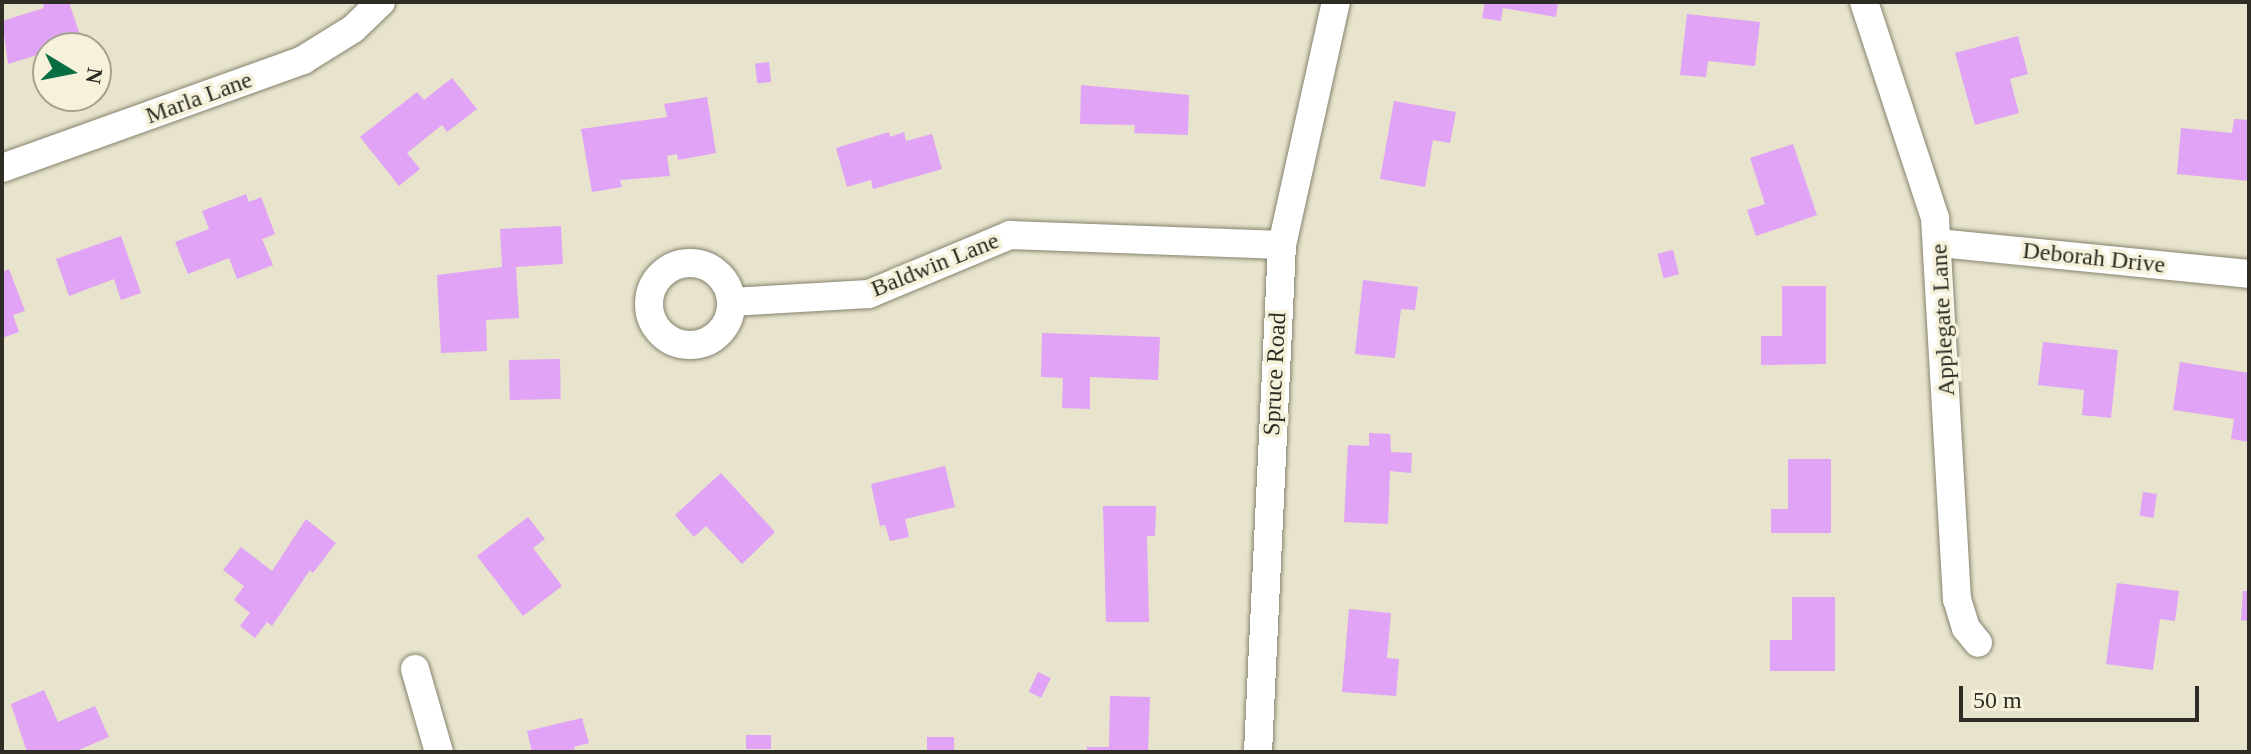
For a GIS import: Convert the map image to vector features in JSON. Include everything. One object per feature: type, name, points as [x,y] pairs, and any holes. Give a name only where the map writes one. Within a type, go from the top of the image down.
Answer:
[{"type":"street","name":"Marla Lane","points":[[2,168],[303,60],[353,29],[381,2]]},
{"type":"street","name":"Spruce Road","points":[[1258,752],[1282,245],[1336,2]]},
{"type":"street","name":"Applegate Lane","points":[[1864,2],[1924,180],[1939,243],[1956,588],[1962,619],[1978,643]]},
{"type":"street","name":"Baldwin Lane","points":[[731,302],[869,294],[1010,235],[1282,245]]},
{"type":"street","name":"Deborah Drive","points":[[1939,243],[2249,274]]},
{"type":"street","points":[[415,669],[439,752]]},
{"type":"building","points":[[42,2],[69,2],[79,32],[32,32],[32,57],[8,64],[2,21],[44,8]]},
{"type":"building","points":[[1485,2],[1558,2],[1556,17],[1503,8],[1501,21],[1482,18]]},
{"type":"building","points":[[1687,14],[1760,22],[1755,66],[1708,61],[1706,77],[1680,75]]},
{"type":"building","points":[[2018,36],[2028,74],[2010,79],[2019,113],[1975,125],[1955,53]]},
{"type":"building","points":[[769,62],[771,82],[757,83],[755,63]]},
{"type":"building","points":[[452,78],[477,109],[447,132],[442,125],[407,153],[420,169],[399,186],[360,137],[417,92],[424,100]]},
{"type":"building","points":[[1081,85],[1189,95],[1188,135],[1134,133],[1135,125],[1080,124]]},
{"type":"building","points":[[707,97],[716,153],[678,160],[677,154],[667,156],[670,176],[620,180],[622,187],[592,192],[581,129],[667,117],[664,104]]},
{"type":"building","points":[[1394,101],[1456,112],[1450,143],[1433,140],[1425,187],[1380,179]]},
{"type":"building","points":[[2234,119],[2249,120],[2249,181],[2177,174],[2181,128],[2232,133]]},
{"type":"building","points":[[889,132],[890,137],[904,132],[906,141],[932,134],[942,169],[873,189],[871,180],[847,187],[836,148]]},
{"type":"building","points":[[1793,144],[1817,215],[1756,236],[1747,210],[1765,204],[1750,158]]},
{"type":"building","points":[[246,194],[249,202],[261,197],[275,234],[262,239],[273,265],[237,279],[229,258],[188,274],[175,242],[209,229],[202,211]]},
{"type":"building","points":[[561,226],[563,264],[516,267],[519,318],[486,320],[487,351],[441,353],[437,275],[502,267],[500,229]]},
{"type":"building","points":[[121,236],[141,293],[121,300],[114,279],[69,296],[56,259]]},
{"type":"building","points":[[1673,250],[1679,274],[1664,278],[1657,254]]},
{"type":"building","points":[[9,269],[25,311],[13,315],[19,332],[2,338],[2,272]]},
{"type":"building","points":[[1363,280],[1418,287],[1415,310],[1401,309],[1395,358],[1355,354]]},
{"type":"building","points":[[1782,286],[1826,286],[1826,364],[1761,365],[1761,336],[1782,336]]},
{"type":"building","points":[[1042,333],[1160,337],[1158,380],[1090,377],[1090,409],[1062,408],[1063,378],[1041,377]]},
{"type":"building","points":[[2043,342],[2118,350],[2111,418],[2082,415],[2084,390],[2038,385]]},
{"type":"building","points":[[560,359],[561,399],[510,400],[509,360]]},
{"type":"building","points":[[2180,362],[2249,373],[2249,442],[2231,439],[2234,419],[2173,410]]},
{"type":"building","points":[[1369,433],[1390,434],[1391,452],[1412,453],[1411,473],[1390,471],[1388,524],[1344,522],[1348,445],[1369,446]]},
{"type":"building","points":[[1788,459],[1831,459],[1831,533],[1771,533],[1771,509],[1788,509]]},
{"type":"building","points":[[945,466],[955,507],[905,519],[909,537],[890,541],[885,525],[880,526],[871,484]]},
{"type":"building","points":[[721,473],[775,532],[742,564],[706,526],[694,537],[675,515]]},
{"type":"building","points":[[2143,492],[2157,494],[2154,518],[2140,516]]},
{"type":"building","points":[[1103,506],[1156,506],[1155,536],[1147,536],[1149,622],[1106,622]]},
{"type":"building","points":[[528,517],[545,539],[533,548],[562,586],[523,616],[477,556]]},
{"type":"building","points":[[306,519],[336,543],[313,573],[310,570],[272,626],[267,622],[255,638],[240,626],[250,613],[234,600],[244,586],[223,570],[241,547],[272,571]]},
{"type":"building","points":[[2117,583],[2179,591],[2175,621],[2160,619],[2153,670],[2106,664]]},
{"type":"building","points":[[2243,591],[2249,591],[2249,621],[2241,620]]},
{"type":"building","points":[[1792,597],[1835,597],[1835,671],[1770,671],[1770,640],[1792,640]]},
{"type":"building","points":[[1349,609],[1391,613],[1387,658],[1399,659],[1396,696],[1342,692]]},
{"type":"building","points":[[1038,672],[1051,678],[1041,698],[1029,692]]},
{"type":"building","points":[[44,690],[58,722],[95,706],[109,737],[74,752],[27,752],[11,704]]},
{"type":"building","points":[[1110,696],[1150,697],[1148,752],[1087,752],[1087,747],[1109,747]]},
{"type":"building","points":[[582,718],[589,743],[574,747],[575,752],[532,752],[527,731]]},
{"type":"building","points":[[746,735],[771,735],[771,749],[746,749]]},
{"type":"building","points":[[927,737],[954,737],[954,752],[927,752]]}]
